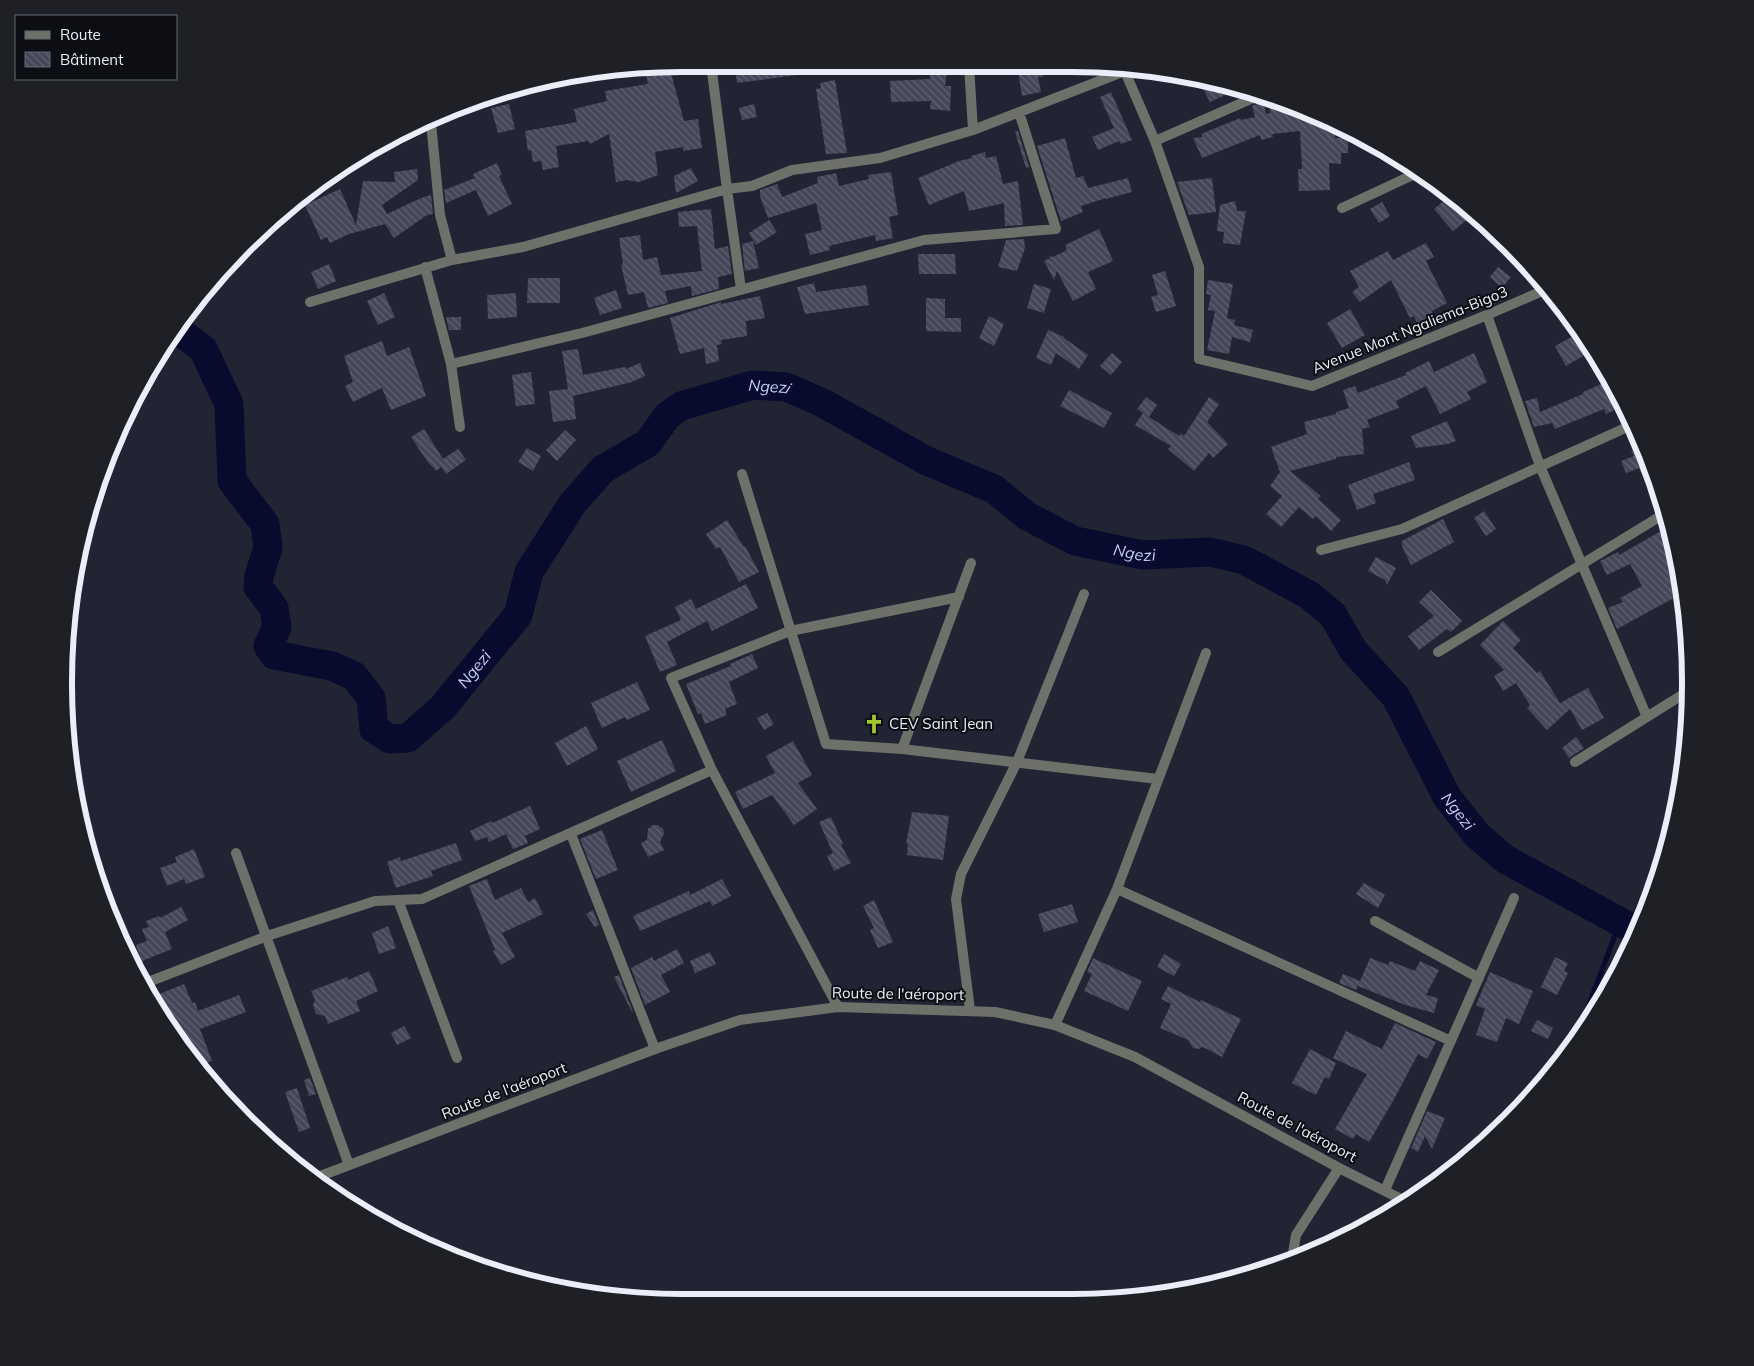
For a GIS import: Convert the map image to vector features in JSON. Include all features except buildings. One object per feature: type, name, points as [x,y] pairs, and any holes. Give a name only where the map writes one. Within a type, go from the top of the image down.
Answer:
[{"type":"street","points":[[712,72],[741,289]]},
{"type":"street","points":[[969,72],[973,130]]},
{"type":"street","points":[[310,302],[452,260],[524,247],[727,189],[752,186],[792,170],[880,158],[973,130],[1112,74]]},
{"type":"street","points":[[1127,76],[1156,140],[1250,100]]},
{"type":"street","points":[[451,364],[582,333],[924,240],[1056,229],[1019,112]]},
{"type":"street","points":[[430,127],[440,215],[452,260]]},
{"type":"street","name":"Avenue Mont Ngaliema-Bigo3","points":[[1156,140],[1199,268],[1199,359],[1312,386],[1487,316],[1539,292]]},
{"type":"street","points":[[1342,208],[1411,176]]},
{"type":"street","points":[[426,268],[451,364],[460,427]]},
{"type":"street","points":[[1487,316],[1540,466],[1647,717]]},
{"type":"street","points":[[1321,550],[1402,529],[1626,428]]},
{"type":"street","points":[[742,474],[826,744],[902,749],[1158,779]]},
{"type":"street","points":[[1438,652],[1659,517]]},
{"type":"street","points":[[902,749],[971,563]]},
{"type":"street","points":[[970,1010],[956,899],[961,874],[1017,762],[1084,594]]},
{"type":"street","points":[[838,1007],[712,770],[671,678],[790,631],[959,597]]},
{"type":"street","points":[[1055,1025],[1116,889],[1206,653]]},
{"type":"street","points":[[1575,762],[1681,695]]},
{"type":"street","points":[[150,981],[267,936],[375,901],[422,899],[712,770]]},
{"type":"street","points":[[571,834],[655,1049]]},
{"type":"street","points":[[236,853],[349,1165]]},
{"type":"street","points":[[1116,889],[1451,1041]]},
{"type":"street","points":[[1385,1190],[1514,898]]},
{"type":"street","points":[[398,900],[457,1058]]},
{"type":"street","points":[[1375,921],[1479,978]]},
{"type":"street","name":"Route de l'aéroport","points":[[322,1175],[655,1049],[740,1020],[838,1007],[995,1012],[1055,1025],[1135,1057],[1339,1168],[1399,1198]]},
{"type":"street","points":[[1293,1251],[1296,1235],[1339,1168]]},
{"type":"waterway","name":"Ngezi","points":[[183,334],[203,349],[229,404],[232,481],[265,524],[268,548],[259,576],[258,587],[274,608],[277,627],[268,646],[274,655],[332,666],[354,676],[371,698],[374,729],[390,739],[408,738],[443,707],[518,615],[529,572],[573,503],[603,469],[648,443],[667,416],[681,406],[753,385],[786,387],[821,402],[927,461],[994,489],[1027,516],[1075,541],[1143,555],[1210,552],[1244,560],[1309,595],[1333,615],[1353,650],[1396,697],[1447,797],[1477,835],[1505,859],[1630,927]]},
{"type":"waterway","points":[[1588,1008],[1620,922]]},
{"type":"place","name":"CEV Saint Jean","points":[[874,724]]}]
